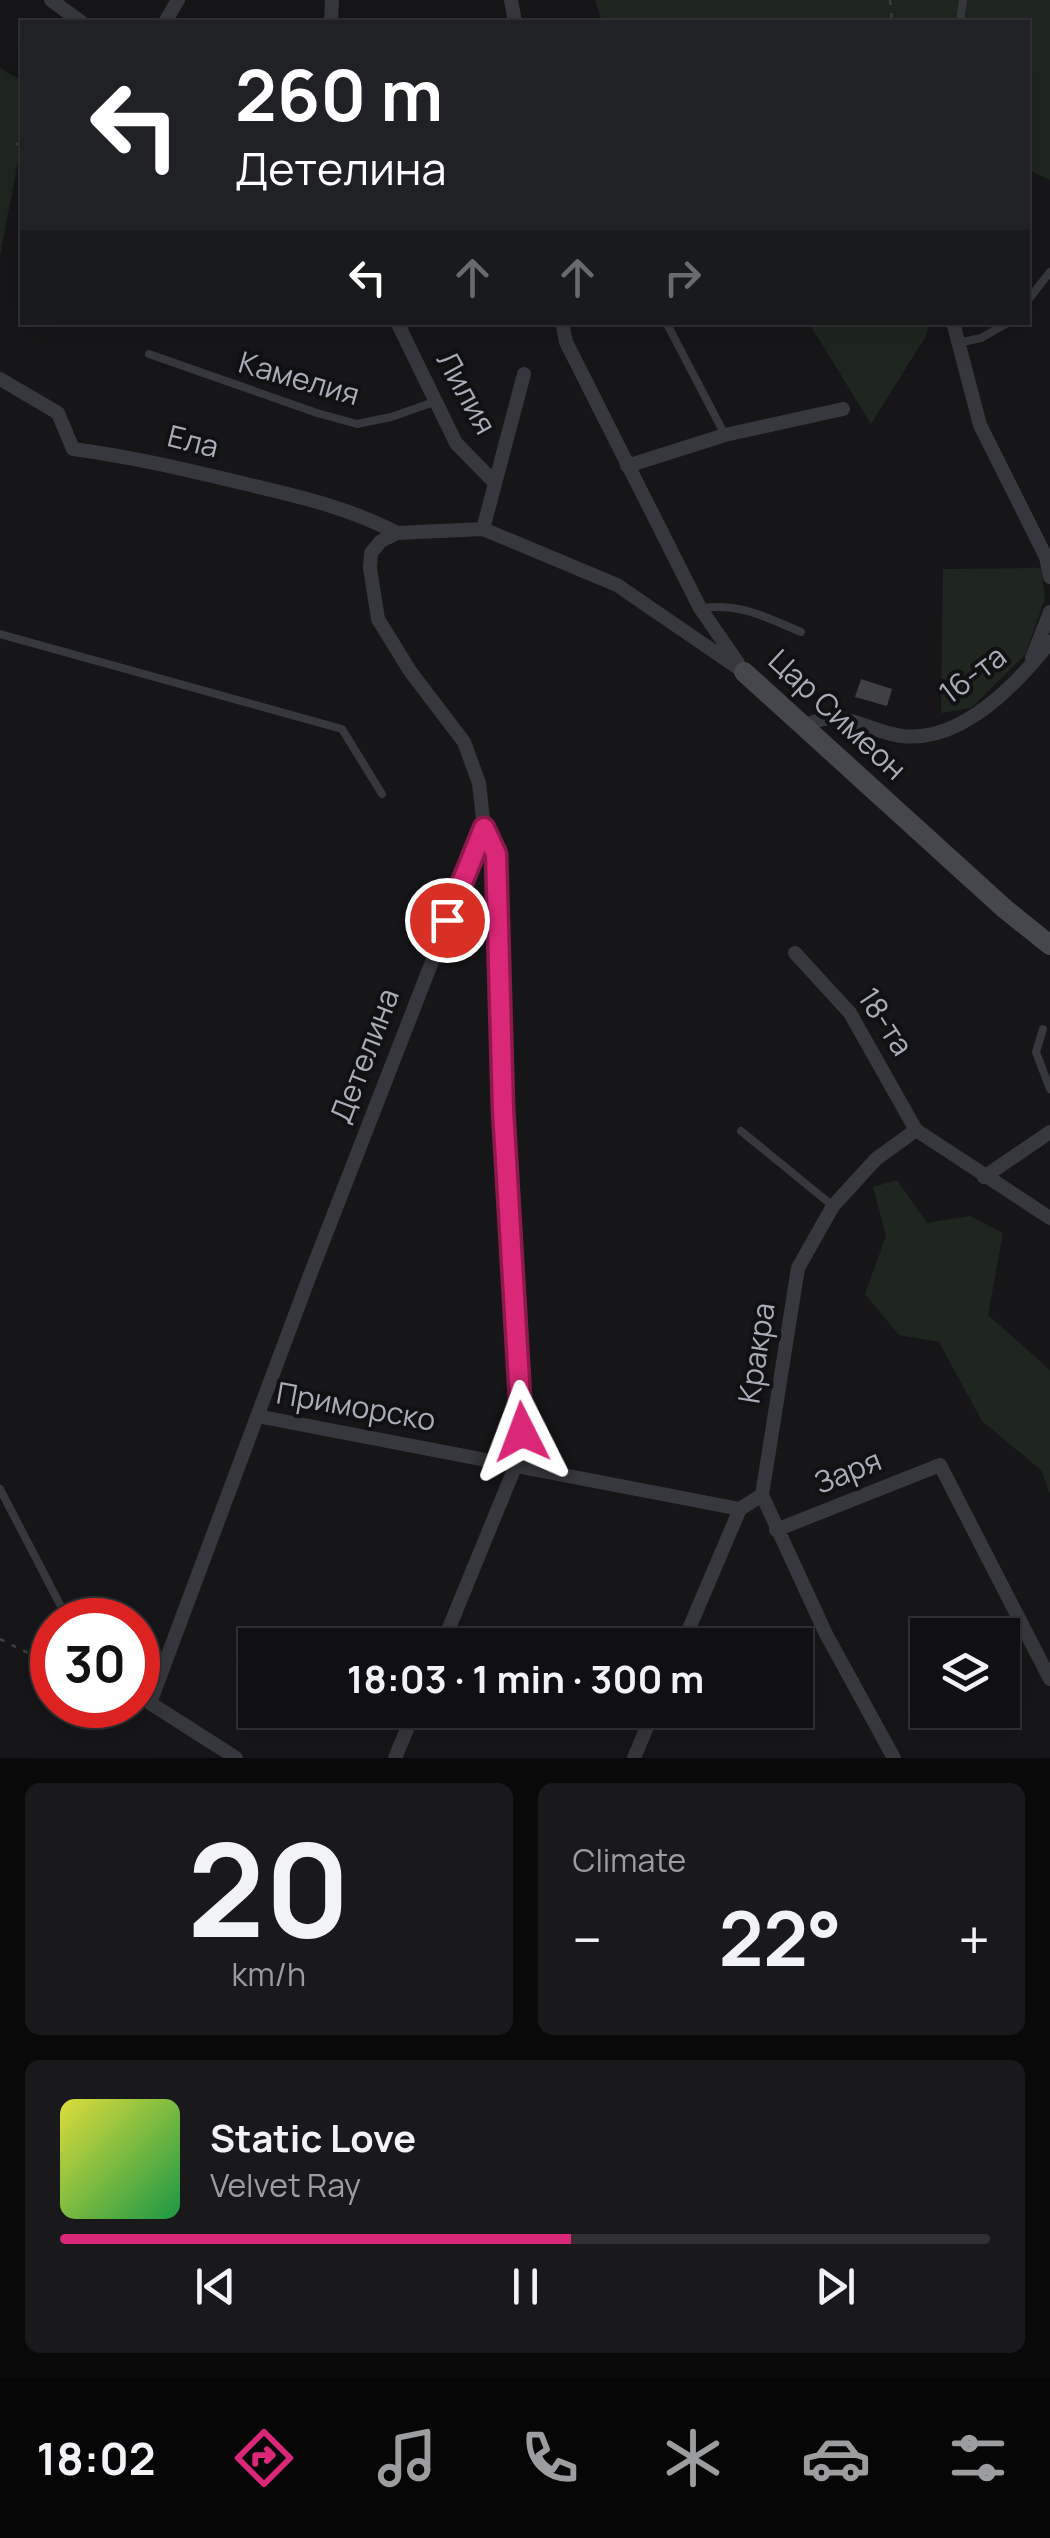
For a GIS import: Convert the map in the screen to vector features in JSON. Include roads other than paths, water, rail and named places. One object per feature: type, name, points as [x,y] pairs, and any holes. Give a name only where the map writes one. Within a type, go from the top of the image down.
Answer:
[{"type":"street","points":[[51,0],[78,20]]},
{"type":"street","name":"Лилия","points":[[398,325],[456,443],[495,483]]},
{"type":"street","name":"Цар Симеон","points":[[563,325],[566,342],[700,608],[744,672],[1005,909],[1050,945]]},
{"type":"street","points":[[954,325],[980,425],[1046,557],[1050,577]]},
{"type":"street","points":[[483,530],[524,374]]},
{"type":"street","name":"Ела","points":[[0,379],[58,412],[73,449],[148,459],[313,499],[368,518],[397,534]]},
{"type":"street","points":[[627,466],[725,435],[842,409]]},
{"type":"street","points":[[397,534],[483,530],[617,585],[744,672]]},
{"type":"street","name":"Детелина","points":[[160,1659],[484,828],[479,783],[464,742],[410,671],[378,619],[370,583],[371,554],[382,541],[397,534]]},
{"type":"street","points":[[1026,672],[1050,612]]},
{"type":"street","name":"16-та","points":[[805,726],[821,717],[834,716],[908,737],[958,726],[1026,672],[1050,642]]},
{"type":"street","points":[[449,1628],[522,1450],[503,1109],[496,854],[484,828]]},
{"type":"street","name":"18-та","points":[[795,953],[850,1013],[916,1130]]},
{"type":"street","points":[[916,1130],[1050,1218]]},
{"type":"street","name":"Кракра","points":[[762,1495],[798,1268],[833,1206],[876,1158],[916,1130]]},
{"type":"street","points":[[984,1177],[1050,1132]]},
{"type":"street","name":"Приморско","points":[[257,1416],[740,1509]]},
{"type":"street","name":"Заря","points":[[776,1530],[940,1466],[1050,1679]]},
{"type":"street","points":[[689,1628],[740,1509],[762,1495],[826,1634],[894,1758]]},
{"type":"street","points":[[160,1709],[236,1758]]},
{"type":"street","points":[[395,1758],[408,1728]]},
{"type":"street","points":[[634,1758],[646,1728]]},
{"type":"lane","points":[[1030,297],[1050,272]]},
{"type":"lane","points":[[668,325],[725,435]]},
{"type":"lane","points":[[958,343],[981,338],[1004,325]]},
{"type":"lane","name":"Камелия","points":[[150,354],[317,414],[357,424],[437,402]]},
{"type":"lane","points":[[700,608],[727,604],[746,608],[801,632]]},
{"type":"lane","points":[[0,634],[342,730],[382,794]]},
{"type":"lane","points":[[1043,1030],[1036,1052],[1050,1089]]},
{"type":"lane","points":[[741,1132],[833,1206]]},
{"type":"lane","points":[[0,1489],[57,1598]]}]
